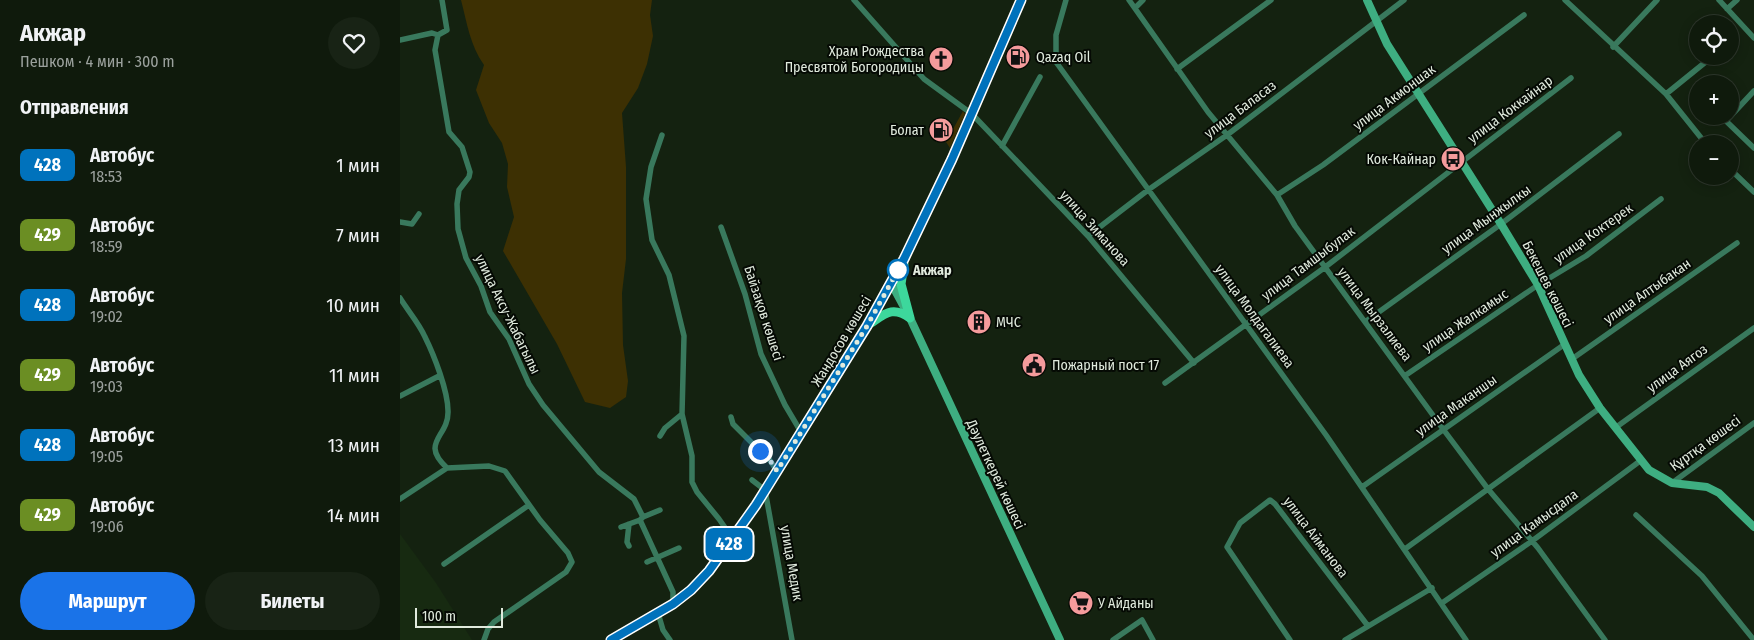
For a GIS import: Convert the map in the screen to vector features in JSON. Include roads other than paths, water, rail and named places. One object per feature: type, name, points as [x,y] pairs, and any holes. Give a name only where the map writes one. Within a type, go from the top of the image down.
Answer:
[{"type":"main road","name":"Жандосов көшесі","points":[[611,640],[673,604],[697,584],[733,539],[766,490],[867,326],[904,259],[972,114],[1021,0]]},
{"type":"main road","name":"Бекешев көшесі","points":[[1367,0],[1387,44],[1463,160],[1538,285],[1564,344],[1600,408],[1649,470],[1672,483],[1707,487],[1719,493],[1751,518],[1754,527]]},
{"type":"main road","points":[[904,259],[901,284],[910,318]]},
{"type":"main road","name":"Дәулеткерей көшесі","points":[[891,283],[910,318],[1060,640]]},
{"type":"main road","points":[[867,326],[888,311],[900,311],[910,318]]},
{"type":"street","name":"улица Аксу-Жабагылы","points":[[442,0],[447,30],[438,35],[435,50],[449,132],[462,147],[470,172],[469,177],[459,190],[457,204],[458,228],[466,258],[482,286],[490,312],[509,339],[529,384],[542,405],[599,472],[634,499],[673,592],[673,604]]},
{"type":"street","name":"улица Зиманова","points":[[854,0],[924,79],[972,114],[1088,236],[1194,363]]},
{"type":"street","name":"улица Молдагалиева","points":[[1066,0],[1056,35],[1056,62],[1100,119],[1148,190],[1362,487],[1466,640]]},
{"type":"street","name":"улица Мырзалиева","points":[[1129,0],[1227,136],[1277,195],[1295,226],[1324,268],[1406,375],[1443,429],[1488,489],[1532,541],[1605,640]]},
{"type":"street","points":[[1135,8],[1143,0]]},
{"type":"street","points":[[1177,69],[1271,0]]},
{"type":"street","name":"улица Баласаз","points":[[1088,236],[1148,190],[1227,136],[1404,0]]},
{"type":"street","points":[[1565,0],[1613,47],[1666,94],[1699,135]]},
{"type":"street","points":[[1613,47],[1657,0]]},
{"type":"street","points":[[1719,0],[1754,38]]},
{"type":"street","points":[[1727,9],[1737,0]]},
{"type":"street","name":"улица Акмоншак","points":[[1277,195],[1323,165],[1524,15]]},
{"type":"street","points":[[400,40],[432,34],[438,35]]},
{"type":"street","points":[[1666,94],[1702,65]]},
{"type":"street","points":[[1002,146],[1040,77]]},
{"type":"street","name":"улица Коккайнар","points":[[1463,160],[1571,78]]},
{"type":"street","points":[[1754,91],[1726,121],[1754,148]]},
{"type":"street","name":"улица Мынжылкы","points":[[1365,322],[1501,224],[1620,134]]},
{"type":"street","points":[[662,135],[651,167],[646,199],[652,240],[669,275],[684,336],[682,414],[692,456],[694,487],[733,539]]},
{"type":"street","name":"улица Тамшыбулак","points":[[1165,383],[1324,268],[1463,160]]},
{"type":"street","points":[[1739,178],[1754,192]]},
{"type":"street","name":"улица Коктерек","points":[[1538,285],[1586,256],[1661,199]]},
{"type":"street","points":[[400,222],[412,224],[419,214]]},
{"type":"street","name":"Байзақов көшесі","points":[[721,227],[745,294],[761,354],[785,405],[802,432]]},
{"type":"street","name":"улица Алтыбакан","points":[[1572,359],[1738,243]]},
{"type":"street","name":"улица Жалкамыс","points":[[1406,375],[1538,285]]},
{"type":"street","points":[[400,298],[426,337],[439,376],[448,414],[445,427],[436,440],[434,452],[438,461],[447,468]]},
{"type":"street","name":"улица Аягоз","points":[[1615,428],[1754,328]]},
{"type":"street","name":"улица Маканшы","points":[[1362,487],[1564,344]]},
{"type":"street","points":[[400,396],[439,376]]},
{"type":"street","points":[[1405,549],[1600,408]]},
{"type":"street","points":[[660,436],[665,428],[682,414]]},
{"type":"street","points":[[731,417],[733,424],[760,451],[763,450],[777,471]]},
{"type":"street","name":"Құртқа көшесі","points":[[1672,483],[1754,423]]},
{"type":"street","name":"улица Камысдала","points":[[1442,603],[1532,541],[1640,461]]},
{"type":"street","points":[[400,499],[447,468],[489,466],[505,471],[529,505],[568,553],[572,562],[570,567],[546,587],[494,622],[488,629],[484,640]]},
{"type":"street","points":[[752,480],[766,490]]},
{"type":"street","name":"улица Медик","points":[[766,490],[792,640]]},
{"type":"street","name":"улица Айманова","points":[[1290,640],[1227,547],[1240,523],[1264,503],[1272,500],[1368,626]]},
{"type":"street","points":[[444,564],[529,505]]},
{"type":"street","points":[[621,527],[660,510]]},
{"type":"street","points":[[1636,515],[1702,576],[1754,640]]},
{"type":"street","points":[[628,524],[627,542],[629,546]]},
{"type":"street","points":[[647,562],[680,548]]},
{"type":"street","points":[[1345,640],[1432,588]]},
{"type":"street","points":[[658,613],[663,630],[670,640]]},
{"type":"street","points":[[1113,640],[1142,620],[1153,640]]},
{"type":"place","name":"Qazaq Oil","points":[[1018,57]]},
{"type":"place","name":"Храм Рождества Пресвятой Богородицы","points":[[941,59]]},
{"type":"place","name":"Болат","points":[[941,130]]},
{"type":"place","name":"Кок-Кайнар","points":[[1453,159]]},
{"type":"place","name":"Акжар","points":[[898,270]]},
{"type":"place","name":"МЧС","points":[[979,322]]},
{"type":"place","name":"Пожарный пост 17","points":[[1034,365]]},
{"type":"place","name":"У Айданы","points":[[1081,603]]}]
